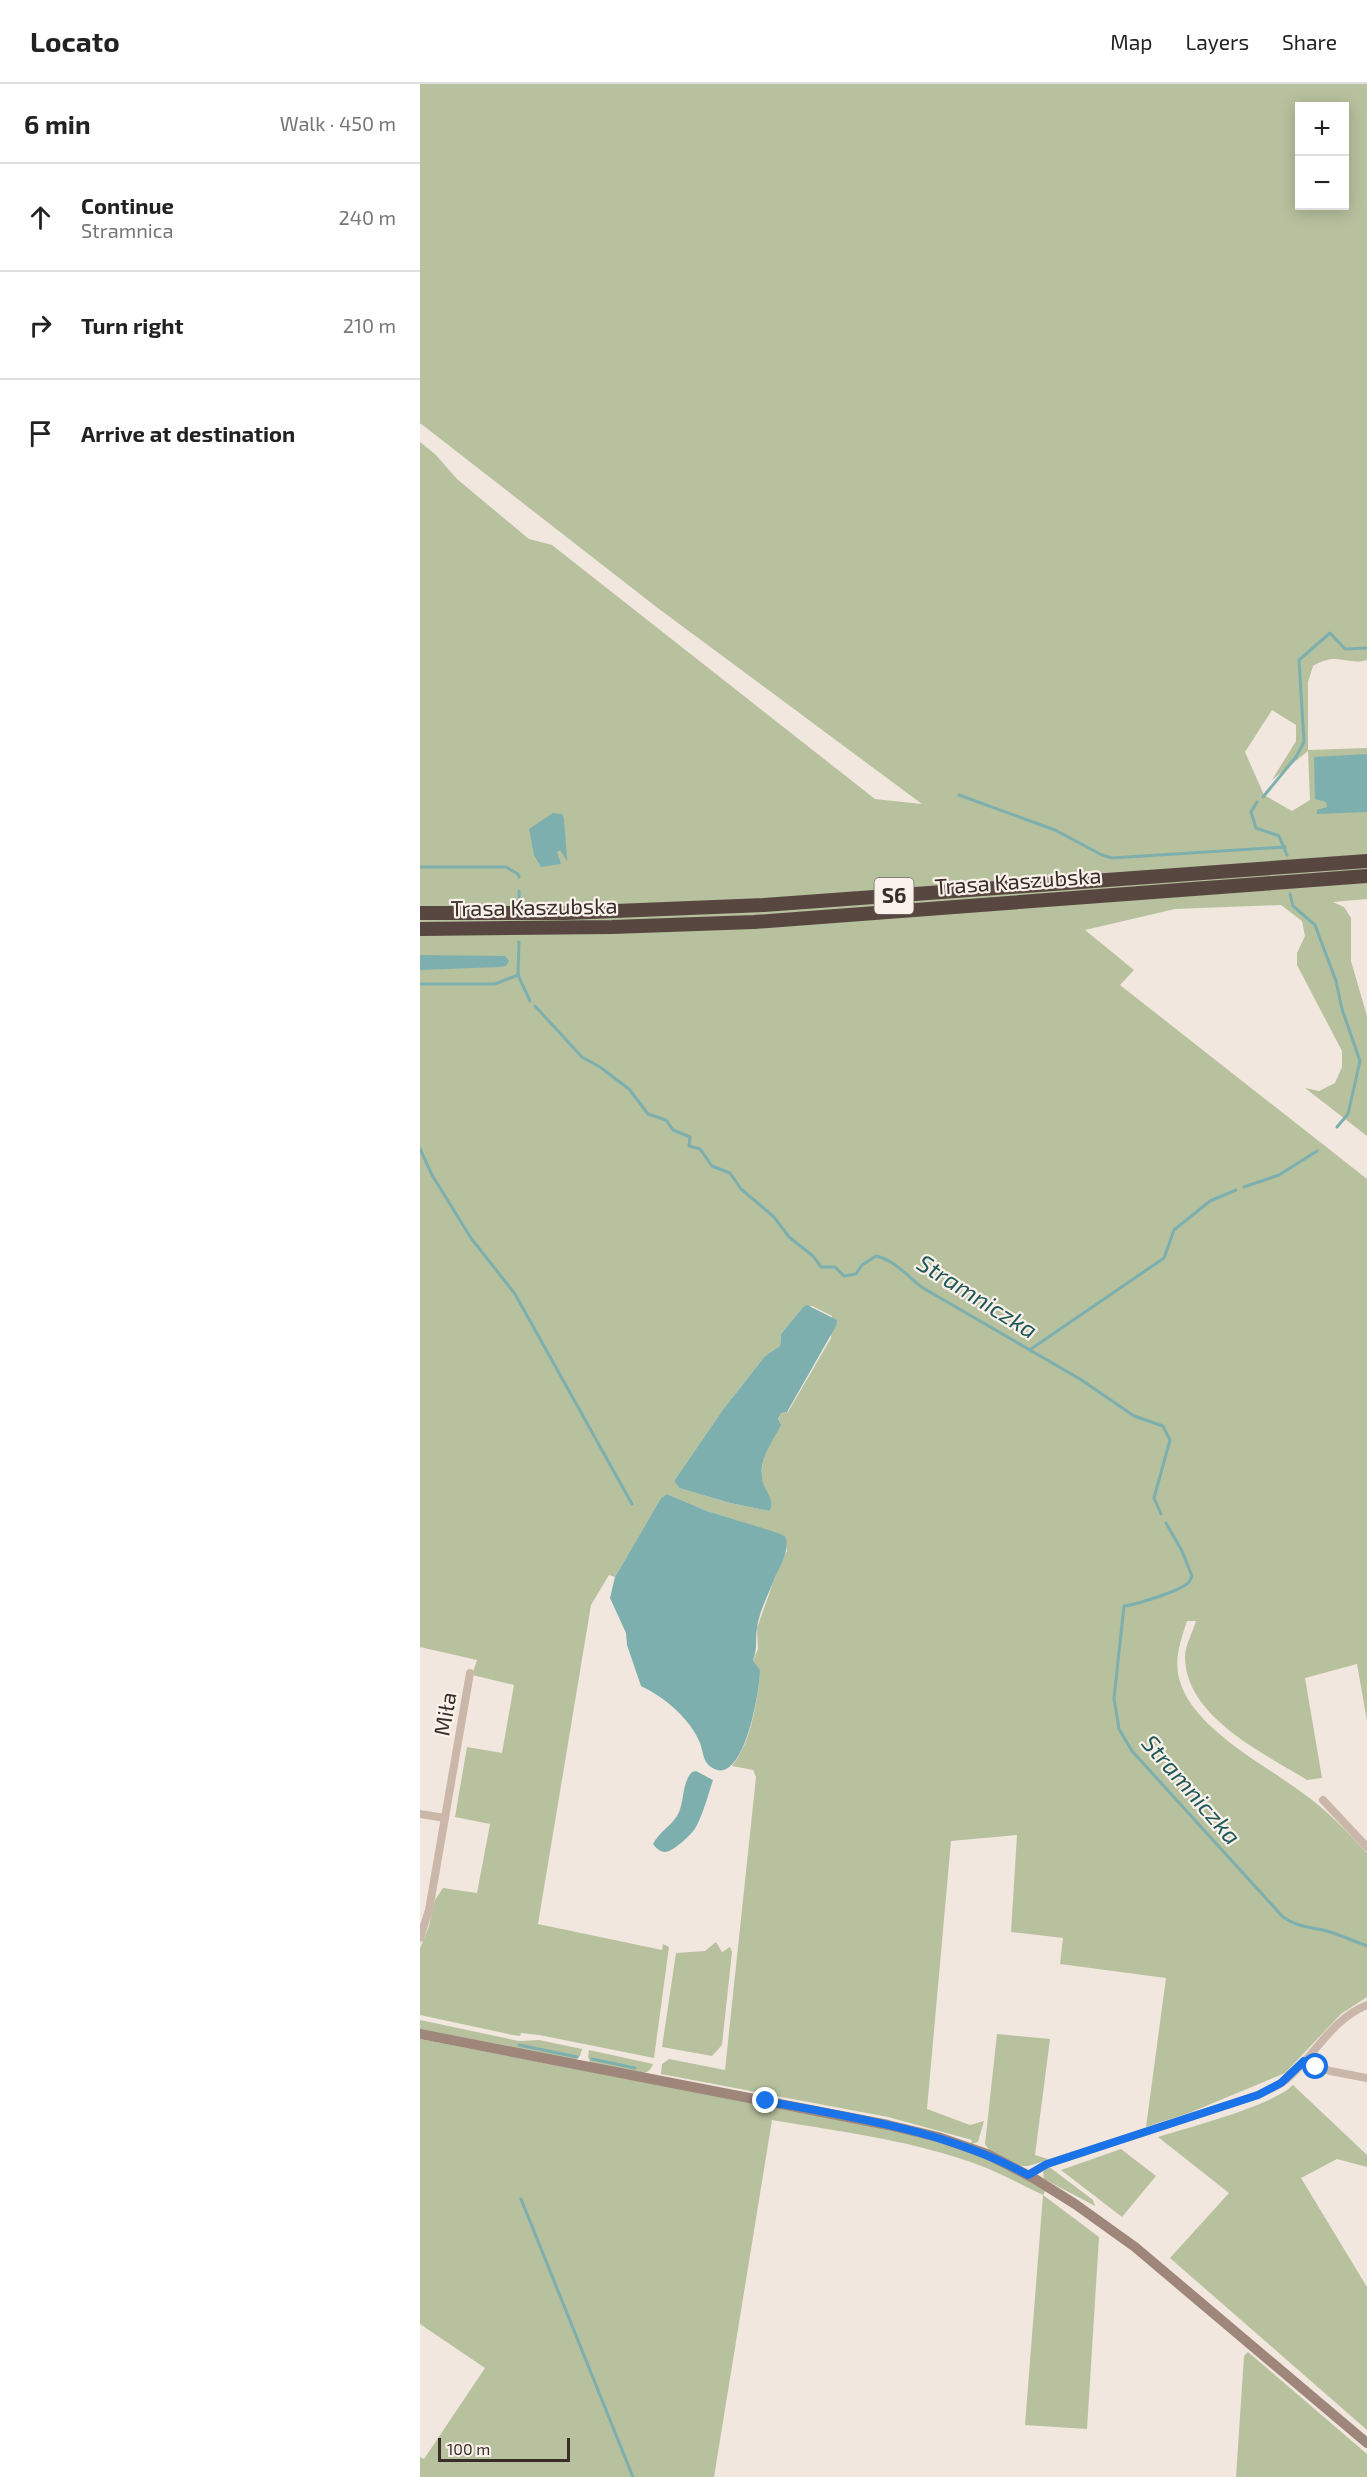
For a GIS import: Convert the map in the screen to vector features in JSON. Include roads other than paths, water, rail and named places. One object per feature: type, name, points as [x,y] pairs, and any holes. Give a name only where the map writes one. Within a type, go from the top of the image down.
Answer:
[{"type":"highway","name":"Trasa Kaszubska","points":[[420,913],[610,912],[773,904],[1367,861]]},
{"type":"highway","name":"Trasa Kaszubska","points":[[420,929],[577,928],[744,922],[1367,876]]},
{"type":"main road","points":[[420,2034],[888,2125],[960,2144],[1028,2175],[1075,2204],[1136,2247],[1367,2443]]},
{"type":"street","name":"Miła","points":[[420,1938],[429,1910],[470,1673]]},
{"type":"street","points":[[1323,1800],[1367,1847]]},
{"type":"street","points":[[420,1814],[445,1818]]},
{"type":"street","points":[[1028,2175],[1047,2164],[1258,2095],[1281,2083],[1345,2018],[1367,2004]]},
{"type":"street","points":[[1304,2061],[1330,2071],[1367,2078]]},
{"type":"water","points":[[1367,754],[1367,812],[1317,814],[1317,810],[1327,807],[1326,802],[1315,799],[1314,757]]},
{"type":"water","points":[[553,813],[562,814],[564,819],[567,861],[560,850],[557,852],[561,864],[541,867],[534,855],[529,829]]},
{"type":"water","points":[[420,955],[505,956],[509,961],[506,966],[499,967],[420,970]]},
{"type":"water","points":[[807,1305],[837,1320],[836,1326],[787,1412],[781,1413],[778,1419],[781,1425],[767,1450],[762,1470],[763,1482],[771,1499],[769,1511],[730,1503],[679,1488],[674,1481],[722,1411],[765,1356],[780,1346],[781,1334]]},
{"type":"water","points":[[667,1494],[707,1511],[785,1536],[787,1547],[784,1558],[758,1622],[753,1660],[760,1670],[757,1696],[748,1734],[733,1764],[723,1770],[711,1767],[706,1762],[696,1734],[683,1717],[659,1696],[641,1686],[627,1645],[626,1633],[610,1598],[615,1577],[661,1498]]},
{"type":"water","points":[[696,1771],[713,1780],[704,1809],[692,1833],[683,1842],[669,1851],[661,1851],[653,1844],[677,1816],[686,1782],[692,1772]]},
{"type":"waterway","points":[[1263,797],[1296,757],[1304,742],[1299,660],[1330,633],[1345,649],[1367,648]]},
{"type":"waterway","points":[[959,795],[1055,830],[1112,858],[1285,847]]},
{"type":"waterway","points":[[1257,802],[1251,812],[1256,828],[1279,836],[1287,855]]},
{"type":"waterway","name":"Stramniczka","points":[[420,867],[506,867],[519,877]]},
{"type":"waterway","name":"Stramniczka","points":[[519,891],[519,901]]},
{"type":"waterway","points":[[1290,894],[1293,906],[1315,925],[1336,981],[1342,1009],[1360,1061],[1348,1114],[1337,1127]]},
{"type":"waterway","name":"Stramniczka","points":[[519,942],[518,975],[530,1001]]},
{"type":"waterway","points":[[420,984],[495,984],[518,975]]},
{"type":"waterway","name":"Stramniczka","points":[[535,1006],[582,1057],[600,1067],[629,1089],[648,1114],[666,1120],[673,1130],[690,1137],[689,1146],[700,1149],[712,1166],[730,1173],[741,1189],[774,1217],[789,1237],[813,1256],[821,1267],[835,1267],[844,1276],[856,1274],[862,1265],[876,1256],[883,1258],[923,1288],[1080,1379],[1134,1416],[1163,1426],[1170,1440],[1154,1498],[1161,1514]]},
{"type":"waterway","points":[[420,1149],[432,1175],[471,1238],[515,1294],[632,1504]]},
{"type":"waterway","points":[[1244,1187],[1279,1175],[1317,1151]]},
{"type":"waterway","points":[[1031,1349],[1164,1258],[1174,1230],[1210,1201],[1236,1190]]},
{"type":"waterway","name":"Stramniczka","points":[[1166,1523],[1182,1551],[1192,1576],[1188,1583],[1175,1590],[1124,1606],[1114,1698],[1119,1729],[1132,1751],[1283,1917],[1299,1925],[1327,1931],[1367,1946]]},
{"type":"waterway","points":[[519,2045],[577,2057]]},
{"type":"waterway","points":[[592,2059],[635,2068]]},
{"type":"waterway","points":[[521,2199],[633,2477]]}]
